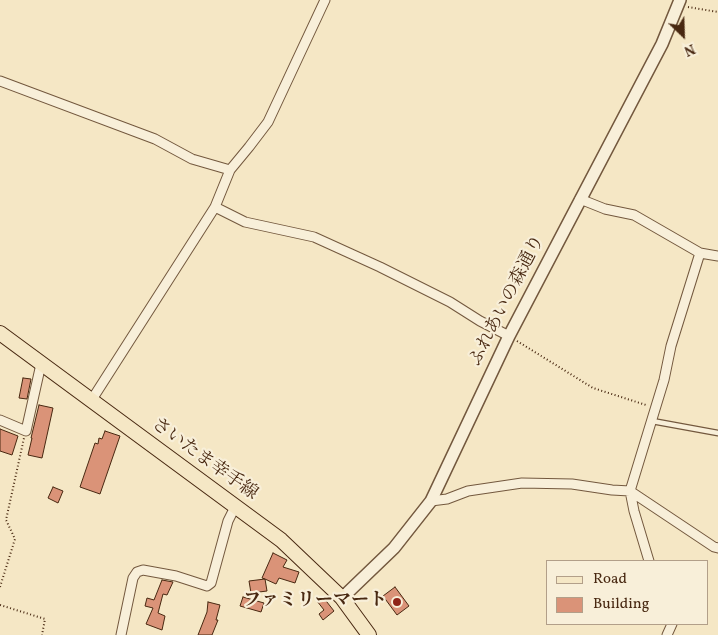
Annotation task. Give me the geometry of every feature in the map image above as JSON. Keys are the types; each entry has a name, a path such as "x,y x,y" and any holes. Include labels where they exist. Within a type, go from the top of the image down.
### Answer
{"main road":[{"name":"さいたま幸手線","path":"0,333 281,540 342,598 368,635"}],"street":[{"path":"91,401 214,208 230,170 268,122 325,0"},
{"name":"ふれあいの森通り","path":"342,598 394,548 432,501 508,336 662,44 679,2"},
{"path":"0,80 155,139 192,159 230,170"},
{"path":"580,199 605,209 634,215 700,254 718,256"},
{"path":"214,208 245,222 314,237 450,302 508,336"},
{"path":"649,560 630,491 664,380 671,346 700,254"},
{"path":"0,420 26,431 41,364"},
{"path":"432,501 447,499 468,491 522,483 572,484 630,491 718,548"},
{"path":"121,635 133,578 137,572 143,570 176,576 207,586 211,583 228,521 235,507"}],"lane":[{"path":"652,421 718,433"}],"path":[{"path":"679,2 718,12"},
{"path":"508,336 593,388 656,408"},
{"path":"0,587 15,539 6,520 26,431"},
{"path":"0,605 45,619 42,635"}],"building":[{"path":"23,378 31,379 27,399 19,398"},
{"path":"39,405 53,408 42,458 28,455"},
{"path":"0,429 18,436 12,455 0,451"},
{"path":"105,431 120,436 100,494 80,487 95,443 98,444 99,438 102,439"},
{"path":"53,487 63,491 58,503 48,498"},
{"path":"273,553 287,560 283,567 299,572 295,583 279,578 276,584 262,578"},
{"path":"265,579 267,591 251,593 249,581"},
{"path":"162,580 173,582 167,595 163,594 158,613 165,616 162,630 146,624 153,608 145,606 147,598 154,600"},
{"path":"395,587 409,606 397,615 383,596"},
{"path":"243,597 264,603 261,612 240,606"},
{"path":"323,597 334,611 323,620 319,614 324,610 317,601"},
{"path":"208,602 220,605 216,620 218,620 212,635 198,635 207,612"}],"place":[{"name":"ファミリーマート","path":"397,602"}]}
